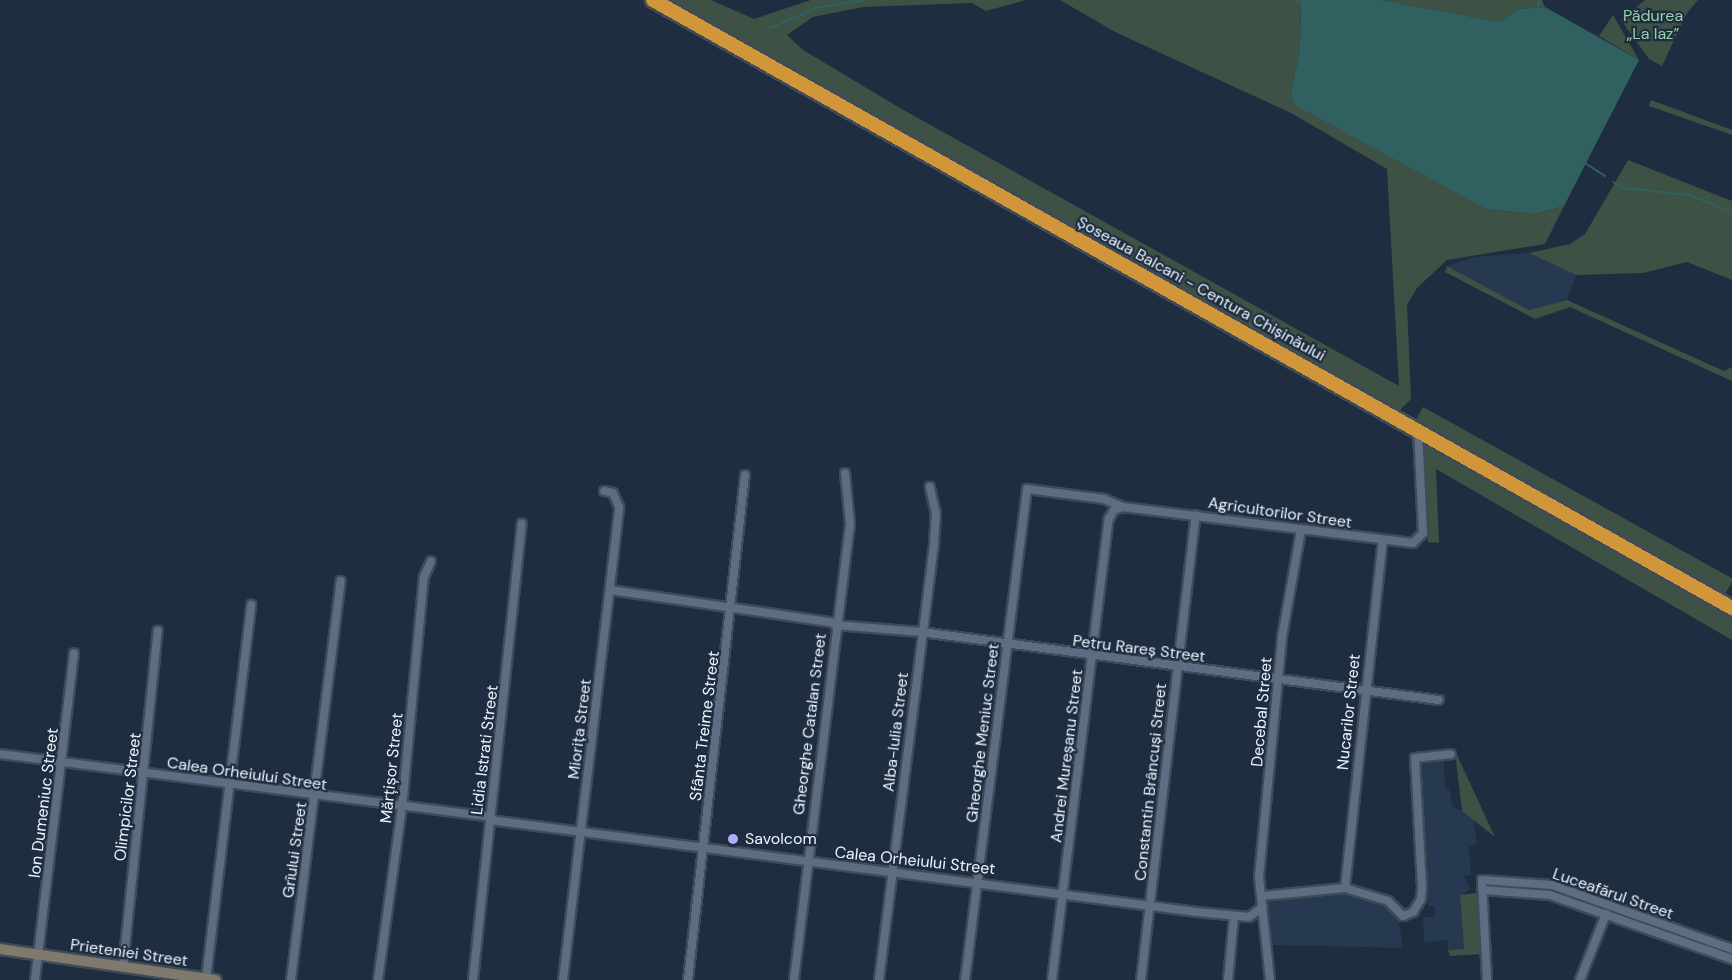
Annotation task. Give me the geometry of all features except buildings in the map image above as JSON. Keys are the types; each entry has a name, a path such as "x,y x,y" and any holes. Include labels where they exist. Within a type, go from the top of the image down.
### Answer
{"highway":[{"name":"Șoseaua Balcani - Centura Chișinăului","path":"654,0 1732,608"}],"street":[{"name":"Agricultorilor Street","path":"1027,489 1104,499 1123,507 1196,515 1301,531 1413,543 1423,533 1418,431"},
{"name":"Gheorghe Catalan Street","path":"794,980 835,624 849,523 845,473"},
{"name":"Sfânta Treime Street","path":"688,980 732,609 745,475"},
{"name":"Alba-Iulia Street","path":"879,980 936,514 930,487"},
{"name":"Gheorghe Meniuc Street","path":"965,980 1027,489"},
{"name":"Miorița Street","path":"563,980 619,507 613,493 604,491"},
{"name":"Andrei Mureșanu Street","path":"1052,980 1110,514 1123,507"},
{"name":"Constantin Brâncuși Street","path":"1141,980 1176,667 1196,515"},
{"name":"Lidia Istrati Street","path":"473,980 522,524"},
{"name":"Decebal Street","path":"1262,896 1262,839 1286,609 1301,531"},
{"name":"Nucarilor Street","path":"1345,888 1383,540"},
{"name":"Mărțișor Street","path":"378,980 402,808 424,577 431,561"},
{"name":"Grîului Street","path":"291,980 316,798 341,581"},
{"name":"Petru Rareș Street","path":"610,590 835,624 921,632 1093,657 1439,700"},
{"path":"211,979 229,785 251,605"},
{"name":"Olimpicilor Street","path":"123,967 146,772 158,631"},
{"name":"Ion Dumeniuc Street","path":"38,956 64,761 74,653"},
{"name":"Calea Orheiului Street","path":"0,754 703,849 977,881 1234,916 1257,914 1263,907"},
{"path":"1270,980 1262,896 1345,888 1388,901 1403,916 1413,912 1421,899 1414,758 1451,754"},
{"name":"Luceafărul Street","path":"1732,950 1551,885 1482,880 1483,890 1550,895 1732,959"},
{"path":"1483,890 1487,980"},
{"path":"1580,980 1606,914"},
{"path":"1228,980 1234,916"},
{"name":"Prieteniei Street","path":"0,949 211,979"},
{"path":"35,980 38,956"}],"shaded area":[{"path":"1301,0 1382,0 1500,22 1518,9 1545,7 1639,60 1564,206 1534,214 1486,209 1295,105 1291,95 1300,46"},
{"path":"1529,253 1576,275 1567,300 1529,310 1447,266 1474,257"},
{"path":"1444,758 1445,789 1449,789 1453,807 1473,815 1477,844 1469,846 1471,875 1463,876 1471,889 1460,896 1464,949 1448,950 1447,940 1424,942 1423,917 1434,917 1435,907 1428,906 1418,759"},
{"path":"1342,892 1385,902 1398,915 1403,948 1271,945 1268,901"}],"green space":[{"path":"661,0 711,0 754,19 811,0 1026,0 986,11 972,3 863,7 813,17 787,35 803,50 900,108 1399,386 1387,169 1291,113 1117,33 1060,0 1301,0 1300,46 1291,95 1486,209 1534,214 1564,206 1545,244 1447,260 1417,288 1407,305 1411,399 1396,414"},
{"path":"1382,0 1542,0 1545,7 1518,9 1500,22"},
{"name":"Pădurea „La Iaz”","path":"1645,0 1698,0 1687,13 1662,66 1649,59 1621,20"},
{"path":"1613,15 1639,60 1599,36"},
{"path":"1651,100 1732,130 1732,135 1649,106"},
{"path":"1628,160 1732,201 1732,280 1687,262 1643,273 1576,275 1529,253 1570,244 1585,234"},
{"path":"1447,266 1529,310 1567,300 1724,371 1732,367 1732,381 1570,307 1535,319 1445,272"},
{"path":"1423,407 1732,578 1725,595 1414,423"},
{"path":"1424,445 1732,618 1732,640 1436,469 1439,543 1428,542"},
{"path":"1455,751 1495,837 1462,811"},
{"path":"1505,883 1567,893 1732,956 1566,896 1505,887"},
{"path":"1477,893 1482,954 1450,956 1448,950 1464,949 1460,895"}],"waterway":[{"path":"770,28 817,8 862,0"},
{"path":"1294,0 1302,3"},
{"path":"1538,9 1539,0"},
{"path":"1585,163 1605,176"},
{"path":"1613,182 1623,188 1689,195 1732,212"}],"place":[{"name":"Savolcom","path":"733,839"}]}
